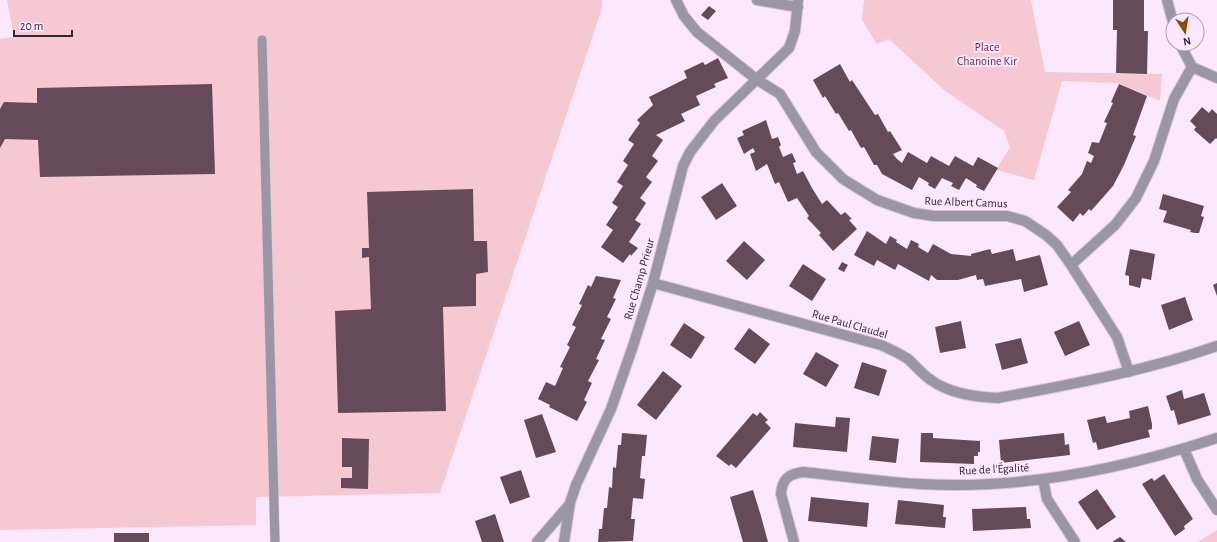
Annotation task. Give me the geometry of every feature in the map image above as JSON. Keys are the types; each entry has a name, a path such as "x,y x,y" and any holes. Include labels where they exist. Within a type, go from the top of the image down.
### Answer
{"street":[{"name":"Rue Albert Camus","path":"676,0 684,16 697,32 756,79 780,94 816,152 836,173 860,191 877,200 914,213 940,216 1008,216 1025,221 1046,235 1057,245 1071,265 1117,337 1129,372"},
{"path":"757,0 798,3"},
{"path":"1167,0 1170,12"},
{"name":"Rue Champ Prieur","path":"564,542 570,503 610,409 653,283 683,166 690,152 714,121 789,48 795,31 798,3"},
{"path":"1184,52 1192,67 1217,78"},
{"path":"1071,265 1115,225 1136,198 1154,161 1174,99 1192,67"},
{"name":"Rue Paul Claudel","path":"653,283 881,345 896,351 909,360 931,381 949,390 977,397 998,398 1129,372 1174,361 1217,346"},
{"name":"Rue de l'Égalité","path":"794,542 781,494 782,486 786,479 793,474 803,472 921,484 986,484 1074,475 1184,449 1217,438"},
{"path":"1184,449 1196,479 1217,510"},
{"path":"1044,479 1047,499 1075,542"},
{"name":"Rue Champ Prieur","path":"537,542 570,503"}],"lane":[{"path":"262,40 275,542"}],"green space":[{"path":"7,0 602,0 602,8 440,493 256,497 256,525 0,530 0,39 14,37"},
{"name":"Place Chanoine Kir","path":"864,0 1031,0 1045,72 1162,74 1160,101 1118,83 1062,81 1034,180 996,170 1010,147 1004,131 944,90 889,39 877,44 862,20"},
{"path":"1217,530 1217,542 1197,542"}],"building":[{"path":"1113,0 1144,0 1144,31 1148,31 1147,74 1116,73 1117,30 1113,30"},
{"path":"709,6 716,11 708,20 701,15"},
{"path":"718,58 728,78 714,84 716,87 696,96 700,105 681,114 685,121 656,135 663,140 652,156 658,161 646,177 652,182 640,198 646,203 635,220 641,224 629,242 638,248 631,256 630,254 623,263 601,247 613,230 606,225 618,207 612,203 623,186 617,182 628,165 623,161 634,144 628,140 640,123 637,120 653,105 649,97 687,78 684,71 703,62 705,65"},
{"path":"840,64 850,82 852,80 875,115 878,114 888,132 890,131 902,150 893,154 897,159 902,163 908,152 927,163 931,156 949,166 955,156 973,166 978,157 998,168 984,191 976,187 977,185 966,178 959,190 951,186 953,183 942,178 935,189 919,177 912,190 882,174 877,165 874,165 864,147 861,148 851,130 849,131 838,113 836,114 825,96 823,98 813,80"},
{"path":"212,84 215,174 40,177 38,140 5,139 0,148 0,109 4,102 37,103 37,88"},
{"path":"1119,84 1147,96 1133,135 1136,136 1124,165 1113,186 1091,211 1089,209 1083,216 1080,213 1073,222 1057,207 1071,192 1068,190 1082,174 1087,161 1091,163 1094,156 1088,153 1092,142 1099,143 1107,123 1104,122 1113,103 1111,102"},
{"path":"1202,107 1209,113 1212,109 1217,114 1217,139 1216,138 1210,144 1194,130 1196,127 1190,121"},
{"path":"766,120 772,139 778,137 781,145 779,147 783,157 792,153 796,162 793,163 797,174 803,171 822,204 827,200 841,215 845,212 852,219 849,220 857,229 833,251 819,235 821,233 807,218 809,216 797,198 788,202 779,182 775,184 767,164 756,171 750,154 755,152 753,148 744,154 737,138 744,135 742,131"},
{"path":"722,183 737,206 716,220 701,197"},
{"path":"473,189 474,241 487,241 488,272 476,274 476,306 443,307 446,411 338,413 335,311 371,309 369,257 362,258 362,248 369,248 367,192"},
{"path":"1163,194 1204,206 1201,216 1204,217 1199,233 1190,232 1191,230 1163,222 1167,211 1159,209"},
{"path":"867,231 886,244 890,236 907,249 911,240 919,244 918,247 928,253 933,244 951,254 971,256 971,254 990,249 992,254 1013,249 1016,261 1040,255 1048,285 1024,292 1021,279 985,286 983,279 977,280 976,275 958,280 937,280 931,275 929,281 898,264 895,270 877,260 874,266 854,255"},
{"path":"744,241 765,260 747,280 726,261"},
{"path":"1130,249 1155,254 1151,280 1142,278 1140,288 1129,285 1129,276 1125,275"},
{"path":"842,262 848,265 844,272 838,269"},
{"path":"803,264 826,279 812,301 789,286"},
{"path":"596,276 621,280 613,298 616,299 607,317 611,319 601,339 605,340 596,359 599,360 588,381 592,383 584,400 587,402 577,421 549,407 550,405 538,399 546,382 555,386 563,368 560,367 570,347 567,345 576,327 572,325 582,305 579,304 588,285 591,287"},
{"path":"1217,283 1217,296 1213,285"},
{"path":"1185,297 1193,320 1169,330 1161,305"},
{"path":"961,321 966,348 940,353 935,327"},
{"path":"1079,321 1090,345 1065,356 1054,332"},
{"path":"684,323 705,337 691,359 670,345"},
{"path":"749,328 770,344 755,364 734,349"},
{"path":"1021,338 1028,363 1002,370 995,344"},
{"path":"816,352 839,365 826,387 803,374"},
{"path":"862,362 887,370 879,396 854,388"},
{"path":"663,371 682,386 656,420 637,405"},
{"path":"1182,390 1184,399 1204,393 1211,415 1178,425 1174,410 1171,411 1166,396"},
{"path":"1148,406 1152,424 1152,429 1148,430 1150,437 1098,450 1096,442 1093,443 1087,420 1105,416 1107,423 1130,418 1129,411"},
{"path":"760,412 768,420 765,422 771,428 736,468 731,464 729,466 716,456 753,413 757,416"},
{"path":"542,414 556,452 536,458 524,420"},
{"path":"836,417 850,418 847,452 793,447 795,423 835,427"},
{"path":"622,433 647,435 645,456 642,456 640,478 645,479 643,499 633,498 631,519 635,519 633,541 598,542 599,529 602,529 604,508 607,508 609,487 612,488 613,467 616,468 618,445 621,445"},
{"path":"921,433 933,433 933,438 980,441 980,452 978,452 978,456 974,456 974,464 920,462"},
{"path":"1064,433 1065,445 1069,444 1070,455 1001,463 999,440"},
{"path":"872,436 899,439 896,463 869,460"},
{"path":"342,438 369,439 368,489 341,488 341,478 352,478 352,467 342,467"},
{"path":"521,470 530,497 510,504 500,477"},
{"path":"1164,474 1193,519 1184,526 1185,529 1175,536 1142,484 1152,478 1154,481"},
{"path":"1097,489 1116,517 1097,530 1078,502"},
{"path":"753,490 768,542 743,542 730,497"},
{"path":"811,497 869,503 867,527 808,521"},
{"path":"898,500 944,505 943,517 946,517 945,528 895,524"},
{"path":"1026,507 1027,519 1030,519 1031,528 973,531 972,509"},
{"path":"495,514 504,542 482,542 475,521"},
{"path":"114,533 149,533 149,542 114,542"},
{"path":"1120,537 1126,542 1112,542"}]}
